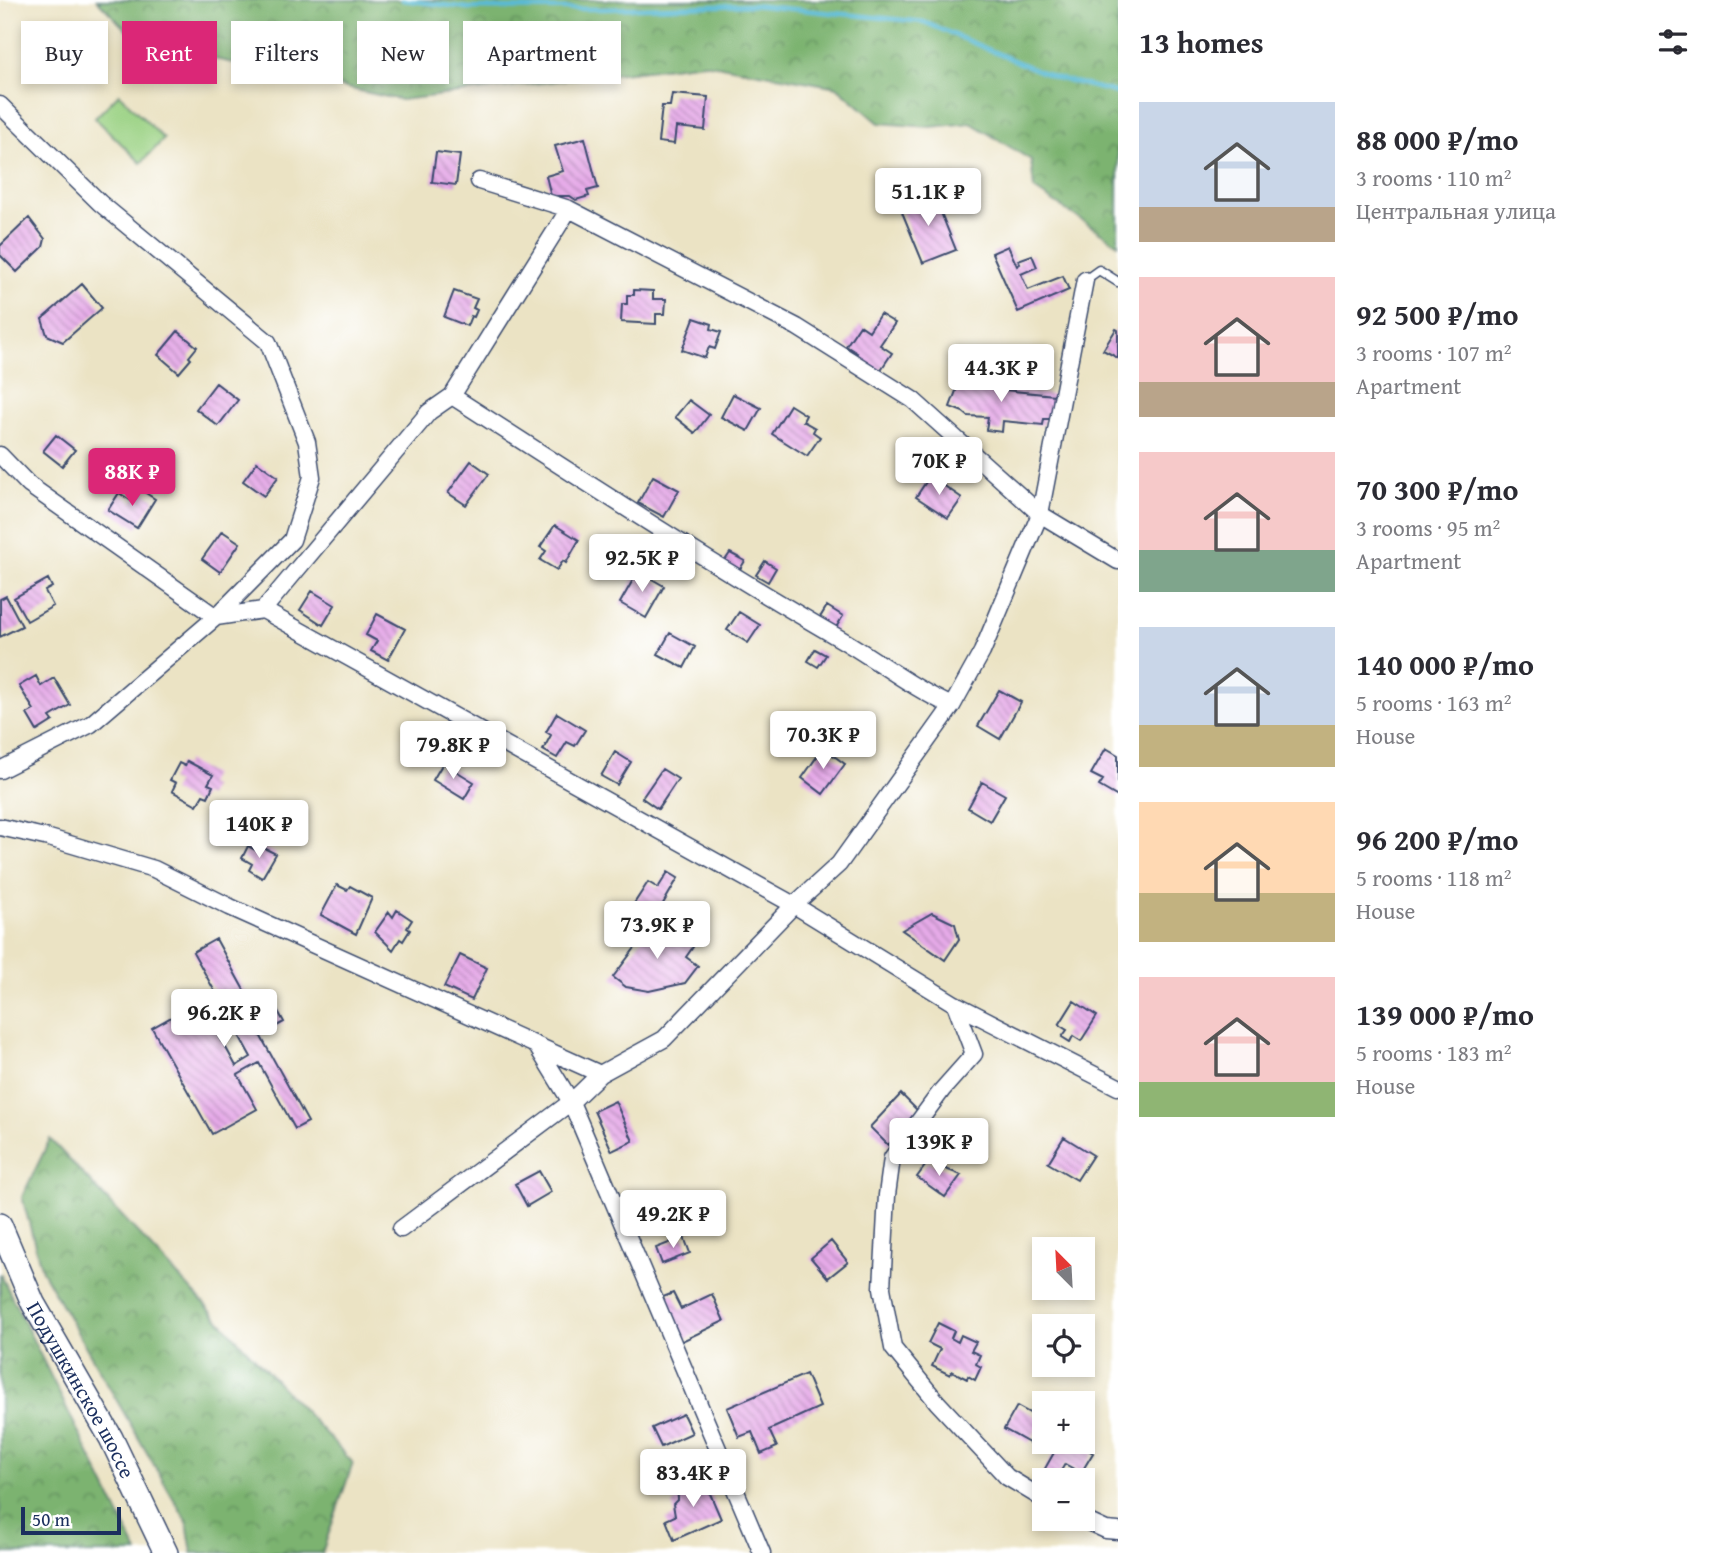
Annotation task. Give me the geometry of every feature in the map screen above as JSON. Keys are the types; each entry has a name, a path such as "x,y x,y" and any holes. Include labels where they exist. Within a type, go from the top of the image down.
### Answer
{"main road":[{"name":"Подушкинское шоссе","path":"0,1225 33,1303 111,1438 166,1553"}],"street":[{"path":"0,105 100,203 268,342 307,442 312,477 292,540 216,617 91,724 0,770"},
{"path":"479,181 569,209 797,327 912,400 1040,514 1118,561"},
{"path":"263,610 429,412 452,396 569,209"},
{"path":"401,1229 571,1101 600,1074 664,1039 793,905 839,864 952,706 982,652 1040,514 1085,280"},
{"path":"452,396 754,589 868,655 931,697 952,706"},
{"path":"0,455 29,485 216,617 263,610 793,905 955,1004 1118,1087"},
{"path":"0,827 49,838 154,869 230,907 600,1074"},
{"path":"955,1004 974,1054 942,1090 892,1158 887,1195 882,1288 893,1348 901,1359 1007,1478 1032,1492"},
{"path":"538,1048 571,1101 762,1553"},
{"path":"1095,1525 1118,1531"}],"lane":[{"path":"1085,280 1099,270 1118,282"}],"green space":[{"path":"97,0 1118,0 1118,244 1034,189 1031,160 971,123 930,127 879,123 837,87 704,63 621,73 621,21 463,21 463,84 532,84 401,100 328,84 343,84 343,21 231,21 231,63 217,59 217,21 122,21 122,26"},
{"path":"119,94 164,139 141,163 95,118"},
{"path":"50,1139 353,1463 322,1553 192,1553 187,1522 42,1271 22,1197"},
{"path":"0,1273 138,1553 0,1553"}],"building":[{"path":"672,94 708,97 705,130 676,127 674,144 658,142 662,106 670,106"},
{"path":"585,138 598,188 587,191 589,196 576,200 570,196 551,196 546,176 563,171 555,146"},
{"path":"436,152 460,155 456,185 432,182"},
{"path":"931,188 956,250 923,263 902,212"},
{"path":"29,218 45,239 43,247 17,272 0,255 0,246"},
{"path":"1008,246 1017,266 1020,264 1018,260 1032,255 1037,267 1021,274 1028,290 1063,276 1069,290 1018,312 992,253"},
{"path":"82,284 102,308 63,342 47,335 42,319"},
{"path":"634,290 653,291 653,299 666,299 665,314 656,314 656,324 621,322 622,304 627,304 627,295 634,295"},
{"path":"454,291 477,299 473,308 477,310 467,326 444,317"},
{"path":"880,314 895,323 880,345 892,353 878,374 853,358 857,353 846,346 860,325 869,331"},
{"path":"694,318 712,324 711,329 721,332 715,349 709,347 705,358 682,350"},
{"path":"1116,329 1118,330 1118,358 1103,350"},
{"path":"178,331 197,347 179,373 158,355"},
{"path":"962,375 988,384 997,378 1008,384 1004,390 1054,395 1052,419 1044,419 1043,425 1003,421 1002,432 986,430 988,417 968,416 950,407"},
{"path":"216,383 238,400 218,426 196,409"},
{"path":"733,394 761,408 748,431 721,417"},
{"path":"689,400 709,415 695,433 675,417"},
{"path":"790,405 806,415 803,421 815,428 813,432 820,437 807,456 772,434"},
{"path":"56,435 75,450 62,466 43,451"},
{"path":"471,461 489,474 466,505 448,493"},
{"path":"257,462 278,477 264,496 243,481"},
{"path":"653,476 679,490 664,517 638,503"},
{"path":"930,476 962,498 948,518 916,497"},
{"path":"141,490 155,499 137,528 108,510 119,493 133,502"},
{"path":"555,525 579,540 566,563 563,561 557,570 540,560 546,551 540,547"},
{"path":"222,531 240,543 220,572 202,559"},
{"path":"730,553 745,561 737,574 722,565"},
{"path":"765,561 776,568 768,582 756,575"},
{"path":"638,571 664,586 646,618 620,603"},
{"path":"48,579 52,587 45,591 53,606 27,621 14,598"},
{"path":"312,591 335,605 323,625 300,610"},
{"path":"6,596 22,626 0,637 0,599"},
{"path":"827,606 843,616 832,634 816,624"},
{"path":"739,612 760,625 748,643 727,630"},
{"path":"377,614 405,629 388,660 371,651 377,641 366,635"},
{"path":"670,633 695,647 684,668 658,654"},
{"path":"815,649 826,655 818,667 808,661"},
{"path":"36,676 41,686 54,678 70,705 50,717 53,721 37,731 27,714 34,710 19,686"},
{"path":"999,690 1021,702 1000,739 978,726"},
{"path":"557,713 585,730 575,746 567,742 557,758 543,750 551,735 546,732"},
{"path":"823,748 845,764 823,794 802,778"},
{"path":"1106,748 1118,755 1118,797 1099,786 1103,780 1091,774"},
{"path":"615,752 631,762 617,785 601,776"},
{"path":"187,761 213,775 208,784 213,786 208,797 203,795 197,805 172,791 176,783 170,780 179,763 185,766"},
{"path":"443,763 474,782 464,799 433,780"},
{"path":"662,769 678,779 658,809 642,798"},
{"path":"982,782 1005,795 990,821 968,808"},
{"path":"248,846 259,852 262,847 276,854 262,878 249,870 252,864 242,858"},
{"path":"668,872 678,878 650,926 628,913 648,882 658,888"},
{"path":"337,885 347,890 350,886 372,898 356,934 321,915"},
{"path":"397,910 412,920 407,928 410,930 393,950 375,932 389,912 393,917"},
{"path":"932,913 955,924 959,939 945,960 902,930"},
{"path":"657,919 693,947 686,957 698,966 685,983 649,991 626,987 613,977"},
{"path":"216,939 256,1012 273,1002 284,1022 260,1035 308,1122 295,1129 259,1063 238,1075 257,1109 212,1134 152,1028 200,1001 236,1066 251,1057 193,952"},
{"path":"460,955 487,968 472,1000 444,987"},
{"path":"1074,1001 1097,1016 1081,1041 1073,1036 1070,1042 1062,1037 1067,1030 1059,1025"},
{"path":"901,1094 920,1113 888,1145 870,1127"},
{"path":"615,1101 633,1141 612,1151 594,1111"},
{"path":"1064,1137 1093,1155 1077,1180 1048,1163"},
{"path":"928,1162 961,1175 945,1197 917,1177"},
{"path":"539,1171 551,1192 527,1206 515,1184"},
{"path":"684,1237 690,1253 662,1264 656,1248"},
{"path":"831,1241 848,1262 828,1278 811,1258"},
{"path":"673,1293 681,1309 712,1294 724,1321 678,1343 658,1299"},
{"path":"938,1323 954,1331 951,1338 958,1342 961,1335 976,1342 971,1351 980,1355 976,1364 981,1367 975,1380 952,1371 950,1375 932,1366 940,1349 928,1343"},
{"path":"806,1374 820,1407 769,1430 777,1447 761,1454 752,1432 739,1437 727,1408"},
{"path":"1017,1406 1032,1414 1032,1438 1029,1443 1004,1429"},
{"path":"683,1414 692,1433 661,1447 652,1428"},
{"path":"1053,1454 1092,1454 1084,1468 1072,1468 1065,1464 1063,1468 1045,1468"},
{"path":"702,1475 721,1519 674,1540 666,1520 675,1516 673,1504 678,1499 677,1486"}],"waterway":[{"path":"403,0 468,8 600,9 752,5 924,22 1053,77 1118,93"}]}
